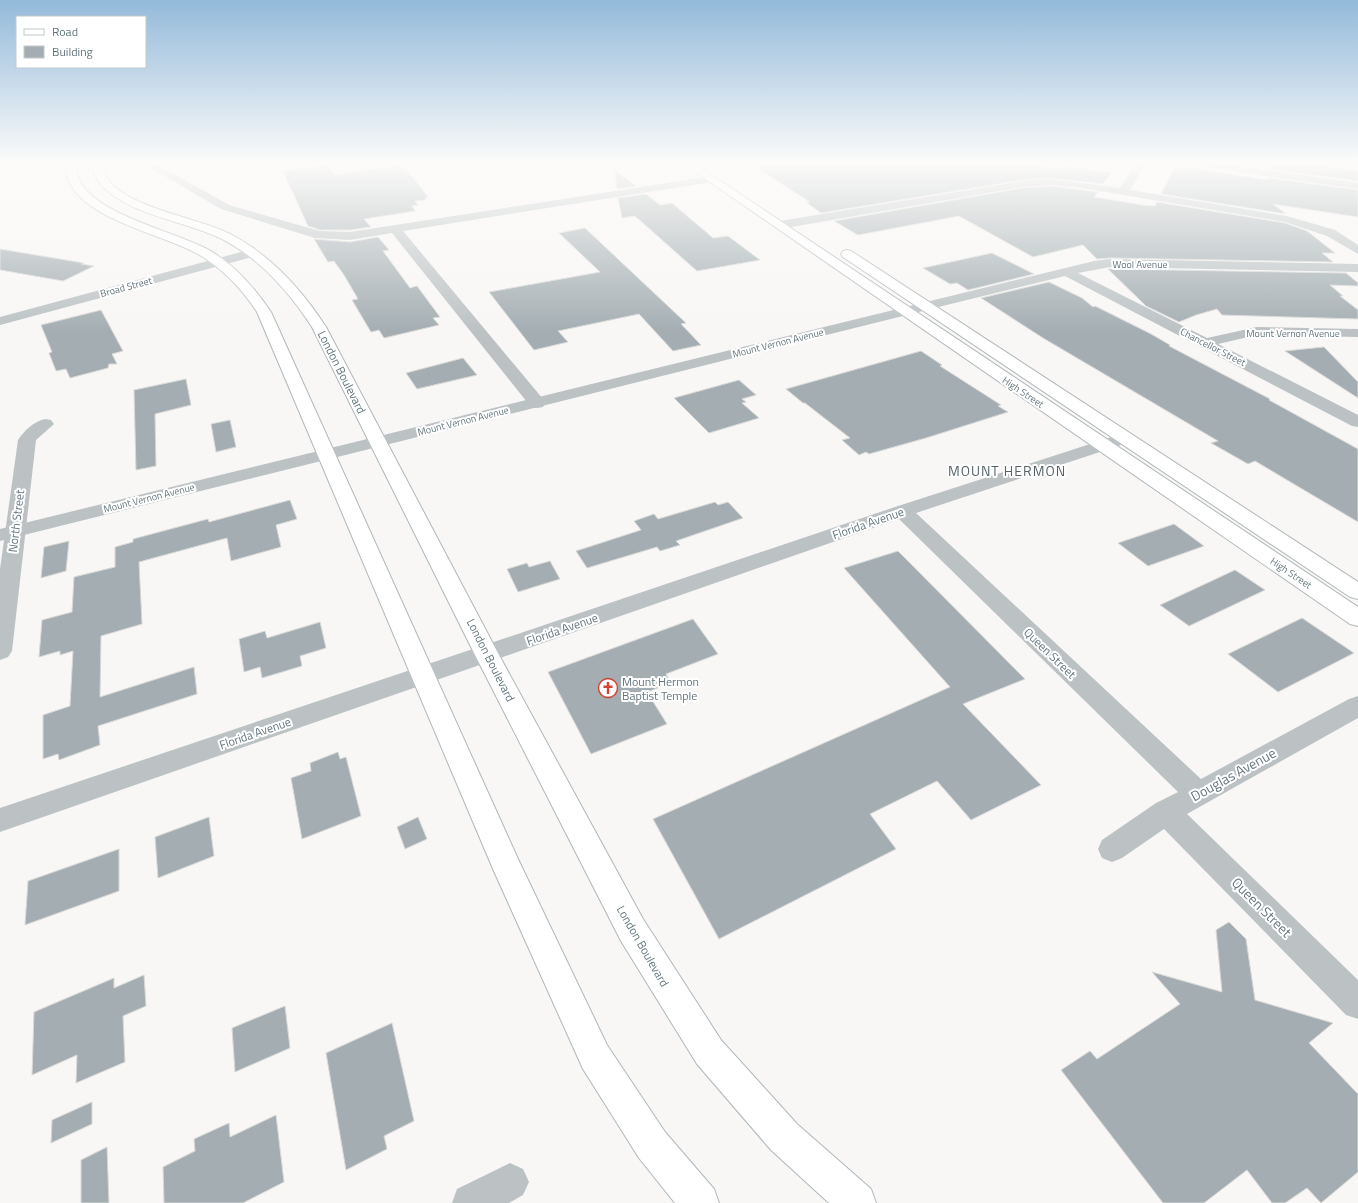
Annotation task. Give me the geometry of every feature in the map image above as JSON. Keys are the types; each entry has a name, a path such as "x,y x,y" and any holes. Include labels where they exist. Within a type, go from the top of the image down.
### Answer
{"main road":[{"path":"129,220 147,229 185,243 218,262 244,284 264,312 555,974 595,1057 652,1145 700,1203"},
{"name":"London Boulevard","path":"180,220 227,237 252,253 288,284 305,304 319,327 487,654 632,930 709,1052 784,1137 857,1203"},
{"name":"High Street","path":"785,220 905,311 1358,618"},
{"name":"High Street","path":"789,220 799,222 812,230"},
{"name":"High Street","path":"838,248 1358,592"}],"street":[{"path":"269,220 319,235 345,236 449,220"},
{"path":"799,222 810,220"},
{"path":"1291,220 1331,233 1343,239 1358,250"},
{"path":"395,229 537,403"},
{"name":"Broad Street","path":"0,321 252,253"},
{"name":"Wool Avenue","path":"926,306 1094,265 1124,263 1358,268"},
{"name":"Chancellor Street","path":"1067,272 1358,422"},
{"name":"Mount Vernon Avenue","path":"7,533 926,306"},
{"name":"Mount Vernon Avenue","path":"1206,343 1258,331 1358,333"},
{"name":"North Street","path":"0,651 7,533 27,440 33,432 45,424"},
{"name":"Florida Avenue","path":"0,820 902,512 1124,438"},
{"name":"Queen Street","path":"902,512 1198,794"},
{"name":"Douglas Avenue","path":"1112,849 1166,812 1358,706"},
{"name":"Queen Street","path":"1166,812 1358,1003"},
{"path":"471,1203 510,1182"}],"building":[{"path":"305,220 365,220 371,227 350,230 320,230 308,226"},
{"path":"640,220 692,220 713,238 728,236 760,260 697,271"},
{"path":"839,220 937,220 858,235 834,221"},
{"path":"966,220 1268,220 1285,223 1307,231 1335,253 1322,253 1333,262 1097,259 1083,245 1033,257"},
{"path":"585,228 686,323 681,324 701,345 673,351 639,314 558,331 568,342 534,350 489,292 600,272 559,233"},
{"path":"378,237 389,250 383,251 410,288 417,286 440,317 433,318 439,325 384,338 379,330 371,332 352,300 358,299 344,275 334,261 328,262 314,239 350,242"},
{"path":"0,249 94,266 63,281 0,270"},
{"path":"992,253 1034,274 968,290 957,283 950,284 923,268"},
{"path":"1108,269 1346,273 1358,283 1358,286 1330,285 1343,296 1340,296 1358,310 1358,319 1222,315 1217,309 1179,322 1146,306"},
{"path":"1049,282 1082,298 1093,307 1095,306 1151,334 1170,345 1169,346 1270,399 1269,400 1358,449 1358,522 1255,461 1248,464 1211,443 1218,441 1043,338 981,298"},
{"path":"101,310 123,351 112,354 117,364 109,364 108,368 70,378 66,369 56,371 49,353 52,352 41,325"},
{"path":"1324,347 1358,382 1358,398 1285,351"},
{"path":"921,351 942,365 940,366 1001,405 998,406 1008,412 926,438 869,454 866,452 859,455 842,440 850,438 786,389"},
{"path":"463,358 477,375 417,389 406,373"},
{"path":"186,379 191,405 155,414 156,466 136,470 134,390"},
{"path":"739,380 756,395 742,399 746,402 742,403 759,418 709,433 674,398"},
{"path":"230,420 236,447 216,452 211,424"},
{"path":"290,500 297,519 276,525 281,547 231,561 227,538 139,562 142,624 101,636 100,697 194,667 197,694 98,726 100,745 59,760 58,754 43,759 43,715 70,706 73,651 60,655 60,651 39,657 42,620 72,612 74,577 115,567 115,547 133,542 133,539 208,519 209,522"},
{"path":"715,502 718,505 728,502 743,518 676,541 680,545 660,551 657,547 587,568 576,551 641,530 634,521 654,514 658,519"},
{"path":"1174,524 1204,546 1148,566 1118,543"},
{"path":"69,541 66,571 41,578 44,547"},
{"path":"898,551 1025,679 963,704 1041,785 971,820 937,781 870,814 896,849 719,939 653,819 950,687 844,568"},
{"path":"550,561 560,579 518,592 507,569 527,563 529,567"},
{"path":"1235,570 1265,590 1189,626 1160,605"},
{"path":"1302,618 1354,653 1278,692 1228,654"},
{"name":"Mount Hermon Baptist Temple","path":"693,619 718,654 666,674 671,683 647,692 667,724 591,754 548,672"},
{"path":"320,622 326,648 300,656 302,666 262,678 260,667 244,672 239,639 265,631 267,638"},
{"path":"338,752 340,759 346,757 361,816 302,839 291,778 311,771 310,763"},
{"path":"209,817 214,856 158,878 155,837"},
{"path":"418,817 427,839 405,849 397,827"},
{"path":"119,849 119,891 25,925 28,881"},
{"path":"1229,922 1246,939 1255,1000 1333,1023 1309,1043 1358,1094 1358,1172 1321,1203 1307,1188 1285,1203 1272,1203 1247,1170 1204,1203 1163,1203 1061,1070 1090,1051 1097,1059 1180,1004 1152,972 1222,992 1216,930"},
{"path":"144,975 146,1006 123,1016 125,1062 76,1083 77,1055 32,1075 34,1012 114,978 114,988"},
{"path":"285,1006 290,1048 235,1072 232,1028"},
{"path":"392,1023 414,1121 384,1136 387,1149 346,1170 326,1053"},
{"path":"92,1102 92,1124 51,1143 52,1120"},
{"path":"276,1115 284,1182 243,1203 164,1203 163,1167 195,1151 194,1139 229,1123 230,1137"},
{"path":"107,1147 109,1203 81,1203 81,1160"}],"place":[{"name":"Mount Hermon Baptist Temple","path":"608,688"}],"district":[{"name":"MOUNT HERMON","path":"1007,470"}]}
